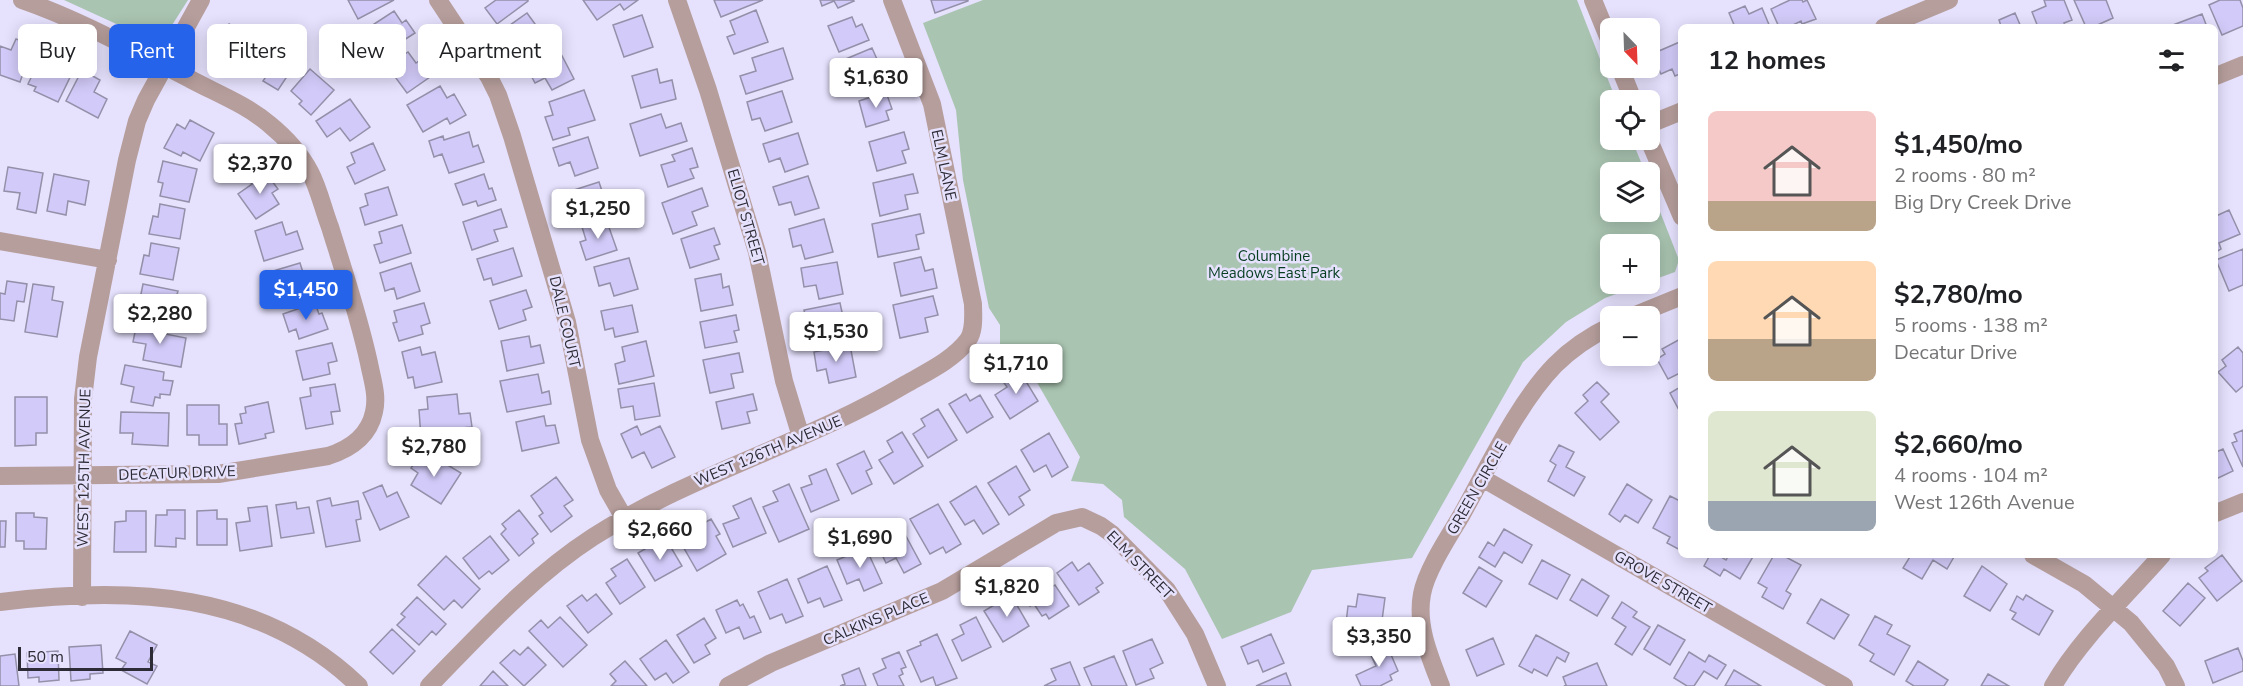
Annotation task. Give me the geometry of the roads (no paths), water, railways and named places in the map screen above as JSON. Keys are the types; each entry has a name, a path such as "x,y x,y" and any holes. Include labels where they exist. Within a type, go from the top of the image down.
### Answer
{"street":[{"path":"22,0 48,9 109,39"},
{"name":"WEST 125TH AVENUE","path":"188,24 201,0"},
{"name":"DALE COURT","path":"438,0 489,77 498,95 553,270 567,322 591,440 608,490 624,519"},
{"name":"ELIOT STREET","path":"677,0 708,90 757,252 784,381 801,437"},
{"name":"ELM LANE","path":"892,0 926,88 936,123 973,304 971,334"},
{"path":"1593,0 1600,18"},
{"path":"1891,24 1949,0"},
{"path":"2218,75 2243,65"},
{"name":"WEST 125TH AVENUE","path":"82,597 83,399 88,357 127,160 137,121 158,78"},
{"name":"DECATUR DRIVE","path":"0,476 218,474 343,452 365,433 372,419 376,396 365,345 337,249 309,171 298,153 268,122 188,78"},
{"path":"1660,120 1678,113"},
{"path":"1653,150 1678,208"},
{"path":"0,241 108,260"},
{"path":"1658,306 1678,298"},
{"name":"GREEN CIRCLE","path":"1442,686 1430,657 1421,624 1422,592 1445,543 1482,478 1544,378 1576,346 1600,332"},
{"name":"WEST 126TH AVENUE","path":"429,686 500,613 564,558 624,519 701,479 870,406 935,367 962,347 971,334"},
{"name":"GROVE STREET","path":"1482,478 1844,686"},
{"path":"2218,512 2243,502"},
{"name":"CALKINS PLACE","path":"728,686 771,663 942,591 1056,523 1087,510"},
{"name":"ELM STREET","path":"1087,510 1167,590 1195,634 1217,686"},
{"path":"2039,558 2084,584 2131,623 2154,649 2176,686"},
{"path":"2053,686 2061,672 2159,558"},
{"path":"0,602 82,597 169,598 202,603 256,619 298,640 359,686"}],"park label":[{"name":"Columbine Meadows East Park","path":"1274,264"}]}
